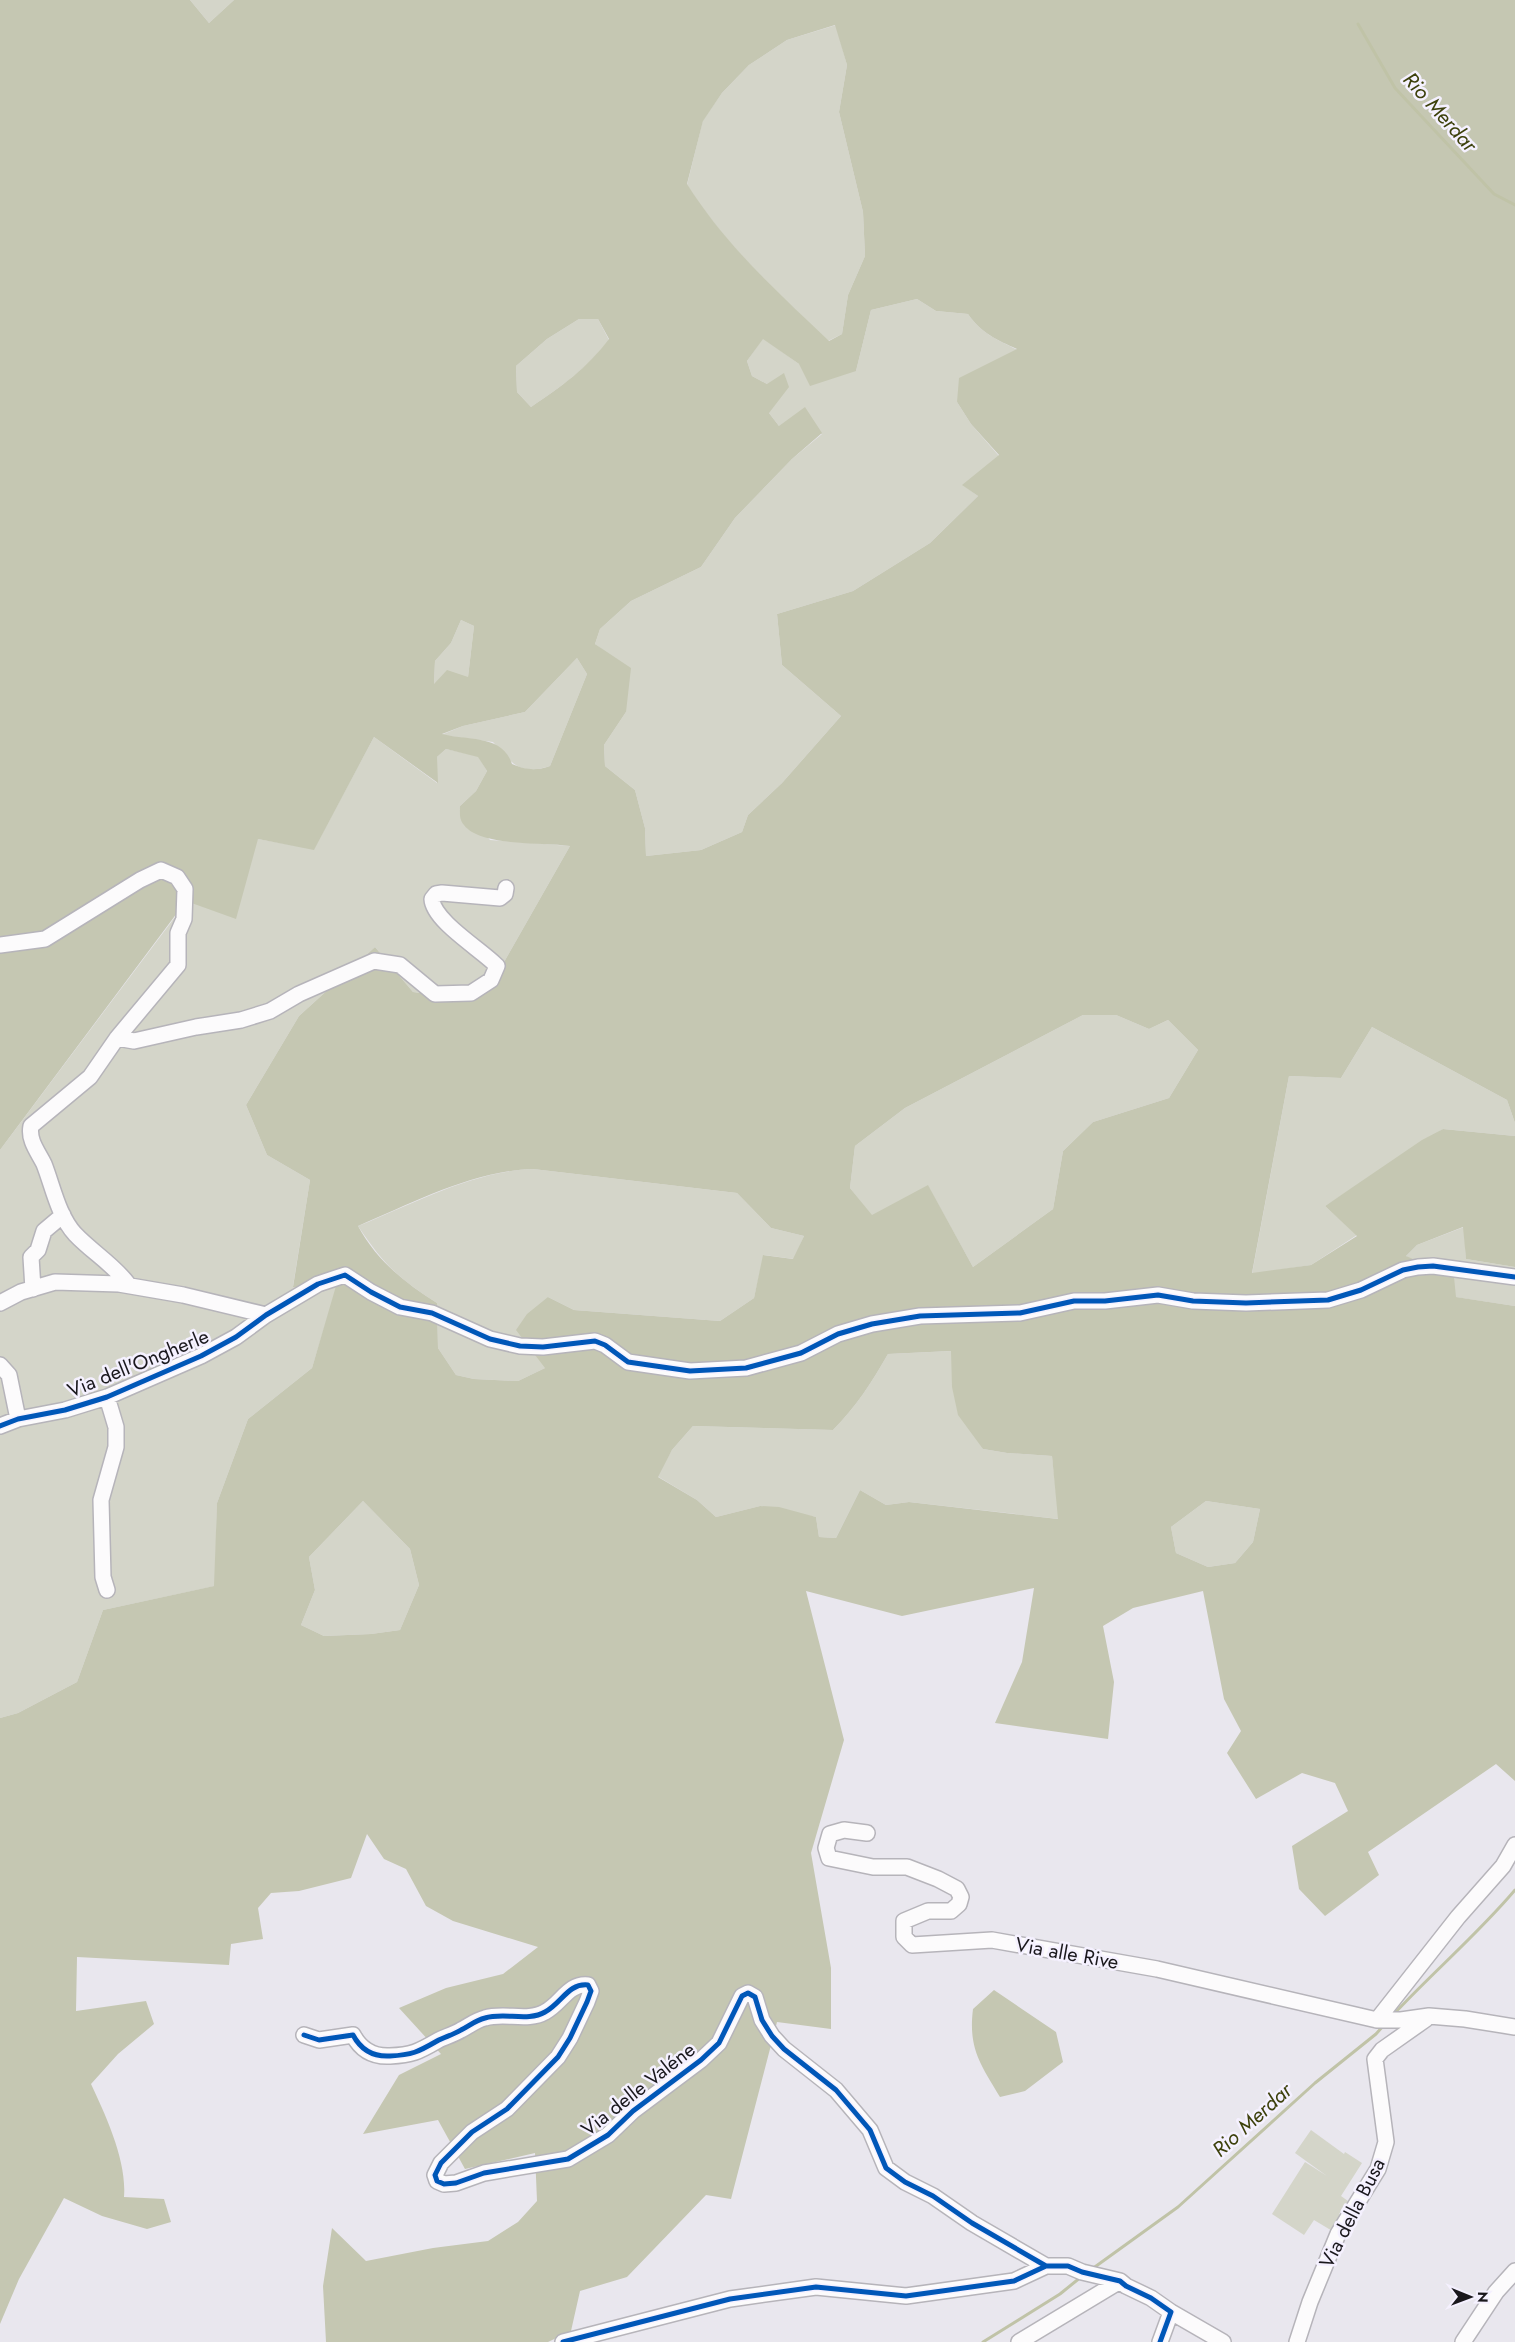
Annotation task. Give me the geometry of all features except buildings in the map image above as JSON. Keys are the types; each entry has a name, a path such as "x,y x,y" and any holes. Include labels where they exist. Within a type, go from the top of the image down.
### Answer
{"street":[{"path":"0,945 45,939 140,880 161,870 178,877 185,889 184,919 178,933 178,965 117,1038 90,1077 31,1126 29,1135 44,1165 63,1215 74,1232 122,1275 128,1284"},
{"path":"117,1038 134,1041 196,1027 241,1020 270,1011 299,994 374,961 400,965 435,994 471,993 491,980 497,966 454,929 433,905 432,899 436,894 442,892 500,898 506,894 506,888"},
{"path":"33,1289 31,1257 38,1250 44,1231 63,1215"},
{"name":"Via dell'Ongherle","path":"0,1426 18,1419 65,1410 107,1397 201,1356 236,1338 272,1312 318,1284 345,1275 371,1292 400,1307 432,1313 490,1339 520,1346 543,1347 596,1341 605,1345 628,1362 690,1371 746,1368 801,1353 838,1334 920,1316 1020,1313 1074,1301 1105,1301 1158,1296 1173,1300 1211,1302 1328,1300 1361,1290 1403,1270 1432,1266 1515,1277"},
{"path":"0,1303 55,1282 128,1284 272,1312"},
{"path":"0,1365 9,1376 18,1419"},
{"path":"107,1397 116,1428 116,1447 101,1500 103,1577 108,1590"},
{"name":"Via alle Rive","path":"867,1833 844,1830 830,1834 826,1848 829,1858 873,1867 907,1867 938,1879 957,1889 961,1897 959,1904 951,1911 928,1911 904,1921 904,1937 912,1945 992,1940 1157,1969 1386,2020 1429,2016 1465,2019 1515,2027"},
{"path":"1386,2020 1458,1917 1504,1866 1515,1845"},
{"name":"Via delle Valéne","path":"304,2035 320,2040 353,2035 359,2046 370,2054 380,2057 410,2055 422,2051 437,2041 486,2017 544,2014 557,2004 570,1989 580,1984 588,1984 591,1991 587,2002 570,2038 558,2057 507,2109 472,2132 440,2163 435,2175 437,2181 444,2184 484,2173 568,2158 608,2135 633,2111 701,2060 719,2043 742,1996 748,1993 755,1997 762,2020 772,2036 784,2049 836,2090 870,2130 886,2168 905,2182 933,2196 972,2223 1046,2266"},
{"name":"Via della Busa","path":"1297,2342 1310,2302 1338,2234 1378,2169 1386,2142 1375,2059 1382,2050 1429,2016"},
{"name":"Via delle Valéne","path":"563,2342 730,2299 816,2287 906,2296 1014,2281 1046,2266 1068,2266 1082,2272 1120,2282 1151,2298 1171,2312"},
{"path":"1463,2342 1496,2292 1515,2271"},
{"path":"1019,2342 1120,2282"},
{"path":"1160,2342 1171,2312 1223,2342"}],"shaded area":[{"path":"190,0 234,0 209,23"},
{"path":"836,25 847,65 839,112 863,212 865,256 848,295 842,334 828,341 753,268 702,207 687,185 703,120 722,93 749,65 787,40"},
{"path":"917,299 936,311 968,314 984,331 1018,350 957,402 971,424 999,456 963,485 978,496 930,543 853,591 777,614 782,665 841,716 782,783 748,815 742,832 701,850 646,856 645,828 635,790 605,766 604,745 626,712 611,656 595,644 600,629 631,601 701,567 735,518 792,459 822,434 779,426 769,413 767,384 752,376 747,361 763,338 799,364 856,371 871,310"},
{"path":"579,319 598,319 609,340 573,376 531,407 517,392 516,366 547,339"},
{"path":"461,620 474,626 468,677 434,684 435,661 451,643"},
{"path":"577,658 587,674 550,766 540,769 524,768 517,766 505,756 493,742 441,735 463,726 525,712"},
{"path":"374,737 437,783 437,757 446,749 478,756 487,771 476,791 460,806 490,840 570,846 495,978 473,1000 413,992 375,947 299,1016 246,1105 267,1155 310,1180 293,1286 337,1286 312,1368 248,1419 217,1503 215,1586 103,1610 77,1682 18,1713 0,1718 0,1150 187,901 258,839 314,849"},
{"path":"1083,1015 1116,1015 1149,1029 1168,1020 1198,1050 1169,1098 1093,1122 1063,1151 1053,1209 973,1267 928,1186 872,1216 850,1188 855,1146 905,1108"},
{"path":"1372,1027 1507,1100 1515,1123 1515,1136 1443,1129 1325,1206 1357,1235 1311,1265 1252,1274 1289,1076 1341,1078"},
{"path":"533,1169 737,1193 771,1228 804,1236 794,1259 764,1255 754,1298 720,1321 574,1310 548,1297 545,1368 518,1381 474,1379 456,1375 438,1348 437,1303 393,1270 358,1226 465,1182 510,1171"},
{"path":"1464,1227 1466,1259 1515,1267 1515,1306 1455,1297 1406,1256 1417,1245"},
{"path":"952,1351 983,1449 1007,1453 1052,1456 1059,1519 909,1502 886,1505 860,1490 836,1538 819,1537 816,1517 760,1506 716,1517 697,1500 657,1476 672,1450 693,1426 833,1430 863,1394 888,1354"},
{"path":"363,1501 410,1549 419,1585 400,1630 371,1634 324,1636 301,1625 315,1590 309,1557"},
{"path":"1206,1501 1260,1509 1253,1542 1235,1563 1208,1567 1176,1553 1171,1527"},
{"path":"1311,2130 1344,2154 1345,2152 1362,2163 1341,2196 1348,2201 1339,2214 1343,2217 1334,2232 1314,2220 1304,2235 1272,2214 1305,2162 1327,2176 1295,2153"}],"green space":[{"path":"0,0 190,0 209,23 234,0 1515,0 1515,1123 1507,1100 1372,1027 1341,1078 1289,1076 1252,1273 1311,1265 1357,1236 1325,1206 1422,1140 1443,1129 1515,1136 1515,1267 1466,1259 1463,1227 1417,1245 1406,1256 1454,1277 1456,1297 1515,1306 1515,1781 1496,1764 1368,1852 1379,1875 1325,1916 1299,1889 1292,1846 1348,1811 1335,1783 1302,1773 1256,1799 1227,1753 1241,1731 1224,1699 1203,1591 1133,1608 1103,1626 1114,1682 1108,1739 995,1723 1022,1662 1034,1588 902,1616 806,1591 844,1740 811,1853 831,1968 831,2029 777,2022 731,2199 706,2195 627,2277 580,2291 571,2331 548,2342 326,2342 323,2286 332,2228 366,2261 433,2248 488,2241 518,2222 537,2201 535,2153 465,2169 438,2120 363,2134 399,2075 441,2054 399,2008 446,1988 503,1974 538,1947 453,1921 426,1906 406,1869 384,1859 367,1834 351,1878 299,1891 271,1893 258,1908 263,1939 231,1944 229,1965 77,1957 76,2011 146,2001 154,2024 118,2054 91,2084 109,2124 119,2154 124,2183 124,2197 164,2199 171,2222 147,2229 102,2216 64,2198 19,2279 0,2324 0,1718 18,1713 77,1682 103,1610 214,1586 217,1503 248,1419 312,1368 336,1286 293,1287 310,1180 267,1155 246,1105 299,1016 375,947 413,992 473,1000 495,978 570,846 498,840 472,832 461,821 460,806 476,791 487,771 478,757 446,749 437,757 438,783 374,737 314,850 258,839 236,919 186,901 0,1150","holes":["835,25 847,65 839,112 863,212 865,256 848,295 842,334 829,341 753,267 702,207 687,184 703,121 722,93 749,65 787,40","917,299 936,311 968,314 984,331 1017,349 959,378 957,402 971,424 999,455 962,485 978,496 930,543 853,591 777,614 782,665 841,716 782,783 748,815 742,832 701,850 646,856 645,828 635,790 605,766 604,745 626,712 631,668 595,644 600,629 631,601 701,567 735,518 792,459 822,433 805,407 779,426 769,413 789,387 784,373 767,384 752,376 747,361 763,339 799,364 810,386 856,371 871,310","579,319 598,319 609,339 573,376 531,407 517,392 516,366 547,339","461,620 474,626 468,677 447,670 434,684 435,661 451,643","577,658 587,674 550,766 540,769 522,768 512,764 507,754 492,743 442,734 463,726 525,712","1083,1015 1116,1015 1149,1029 1168,1020 1198,1050 1169,1098 1093,1122 1063,1151 1053,1209 973,1267 928,1185 872,1215 850,1188 855,1146 905,1108","533,1169 737,1193 771,1228 804,1236 793,1259 763,1255 754,1298 720,1321 574,1310 548,1297 527,1314 516,1330 545,1368 518,1381 474,1379 456,1375 438,1348 437,1303 392,1270 374,1250 358,1226 421,1198 488,1176 510,1171","951,1351 952,1387 958,1415 983,1449 1007,1453 1052,1456 1058,1519 909,1502 886,1505 860,1490 836,1538 819,1537 816,1517 779,1507 760,1506 716,1517 697,1500 658,1477 672,1450 693,1426 833,1430 870,1384 888,1354","363,1501 410,1549 419,1585 400,1630 371,1634 324,1636 301,1625 315,1590 309,1557","1206,1501 1260,1509 1253,1542 1235,1563 1208,1567 1176,1553 1171,1527"]},
{"path":"994,1990 1056,2032 1063,2062 1025,2091 1000,2097 977,2056 972,2035 973,2009"}],"waterway":[{"name":"Rio Merdar","path":"1358,24 1395,88 1494,194 1515,205"},
{"name":"Rio Merdar","path":"1393,2015 1486,1922 1515,1890"},
{"name":"Rio Merdar","path":"1092,2269 1178,2207 1315,2083 1376,2034 1384,2025"},
{"name":"Rio Merdar","path":"983,2342 1060,2294 1081,2277"}],"cycle path":[{"path":"0,1426 18,1419 65,1410 107,1397 201,1356 236,1337 266,1315 318,1284 345,1275 371,1292 400,1307 432,1313 490,1339 520,1346 543,1347 595,1341 605,1345 628,1362 690,1371 746,1368 801,1353 838,1334 872,1324 920,1316 1020,1313 1074,1301 1105,1301 1158,1295 1193,1301 1246,1303 1328,1300 1361,1290 1403,1270 1433,1266 1515,1277"},
{"path":"304,2035 319,2040 353,2035 360,2045 373,2054 384,2056 410,2054 482,2019 492,2016 524,2017 538,2015 551,2008 570,1990 581,1985 588,1985 591,1991 587,2002 570,2038 558,2057 507,2109 472,2132 441,2163 435,2175 437,2181 444,2184 456,2183 484,2173 568,2159 608,2135 633,2111 701,2060 719,2043 742,1996 748,1993 755,1997 762,2020 772,2036 784,2049 836,2090 870,2130 886,2168 905,2182 933,2196 972,2223 1046,2266"},
{"path":"563,2342 730,2299 816,2287 906,2296 1014,2281 1046,2266 1068,2266 1082,2272 1120,2281 1151,2298 1171,2312 1160,2342"}]}
